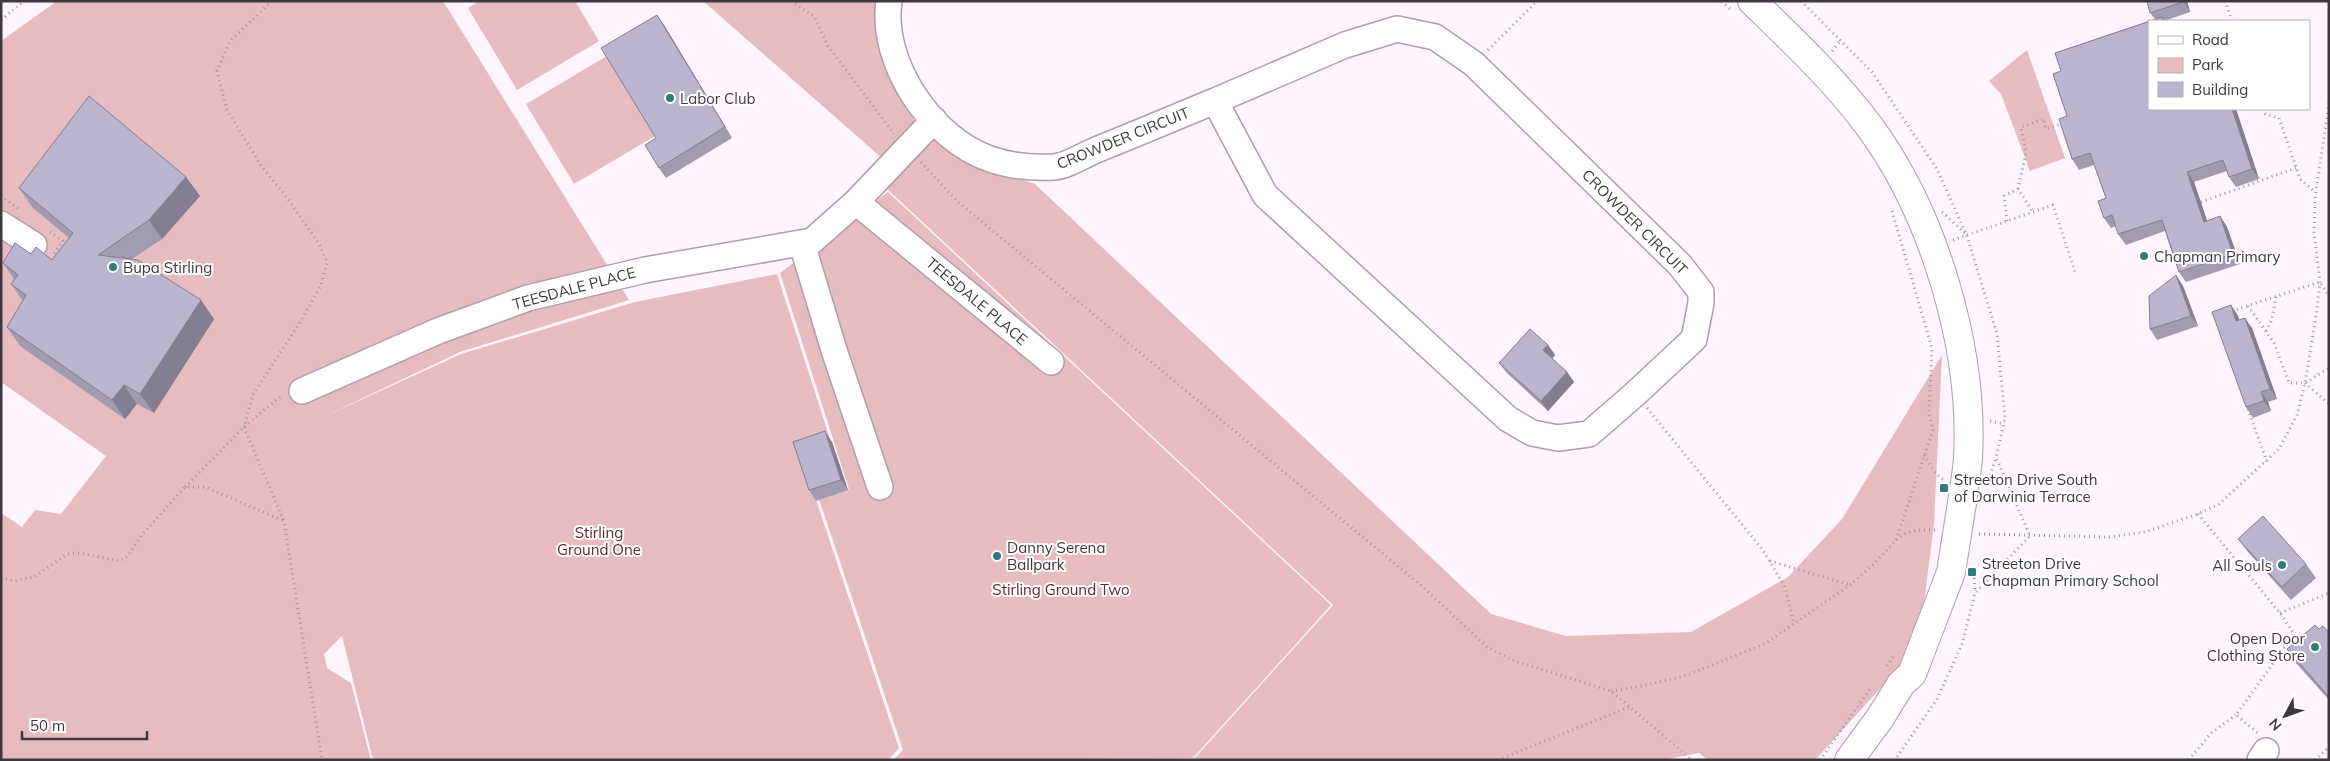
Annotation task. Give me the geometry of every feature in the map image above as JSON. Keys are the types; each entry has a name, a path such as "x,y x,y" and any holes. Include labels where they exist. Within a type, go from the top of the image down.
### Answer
{"main road":[{"path":"1744,8 1817,64 1868,126 1898,170 1920,214 1950,298 1965,375 1968,458 1955,493 1958,537 1951,572 1912,674 1901,684 1880,718 1849,760"},
{"path":"1870,760 1914,691 1912,674"}],"street":[{"name":"CROWDER CIRCUIT","path":"889,1 887,19 893,51 904,78 917,101 957,141 990,159 1020,166 1056,167 1345,45 1397,29 1435,37 1474,64 1680,265 1700,292 1701,304 1694,339 1635,394 1588,434 1558,438 1532,433 1508,419 1265,195 1215,101"},
{"name":"TEESDALE PLACE","path":"302,391 438,331 528,298 645,270 812,241 856,202 934,120"},
{"name":"TEESDALE PLACE","path":"856,202 1051,362"},
{"path":"1,224 34,245"},
{"path":"802,244 834,350 880,487"}],"path":[{"path":"1,20 24,1"},
{"path":"272,1 230,41 217,71 227,110 262,167 288,199 319,244 327,262 321,285 302,319 253,395 244,427 284,521 322,760"},
{"path":"791,1 814,16 828,46 892,133 958,202 1423,586 1487,647 1515,661 1611,691 1692,760"},
{"path":"1474,64 1537,1"},
{"path":"1722,1 1744,8"},
{"path":"2225,1 2232,20"},
{"path":"1611,691 1688,675 1766,643 1850,585 1896,540 1905,534 1917,530 1958,537 2109,537 2145,532 2198,514 2220,504 2279,450 2297,415 2305,384 2320,282 2314,231 2316,193 2329,103"},
{"path":"2263,110 2265,114 2279,118 2300,179 2316,193"},
{"path":"2033,212 2018,189 2026,152 2021,127 2044,118 2046,129 2070,121"},
{"path":"2201,202 2296,168"},
{"path":"2007,221 2004,196 2018,189"},
{"path":"1888,202 1892,210 1932,348 1929,413 1933,430 1896,540"},
{"path":"1967,236 2053,205 2076,275"},
{"path":"2320,282 2329,296"},
{"path":"2223,314 2320,282"},
{"path":"2266,331 2272,320 2276,296"},
{"path":"2248,306 2274,343 2288,383 2305,384 2329,404"},
{"path":"2305,384 2329,368"},
{"path":"1,578 14,582 34,577 67,554 79,553 120,561 128,556 141,536 244,427 277,399 302,391"},
{"path":"1635,394 1762,549 1785,587 1794,624"},
{"path":"2248,408 2267,462"},
{"path":"1924,454 1936,474 1955,493"},
{"path":"185,488 205,487 284,521"},
{"path":"2189,760 2211,733 2236,715 2294,634 2280,612 2198,514"},
{"path":"1895,760 1937,699 1962,644 1975,593 2030,536"},
{"path":"1769,561 1850,585"},
{"path":"2280,612 2329,593"},
{"path":"1881,674 1898,650"},
{"path":"1820,760 1876,681"},
{"path":"1498,760 1629,707"},
{"path":"2236,715 2264,750"},
{"path":"2315,760 2329,747"}],"green space":[{"name":"Stirling Ground One","path":"57,1 443,1 629,300 460,352 321,418 461,354 635,302 777,274 831,442 800,452 899,748 888,760 373,760 342,636 324,654 327,668 351,683 371,760 1,760 1,513 22,527 35,510 61,514 106,456 1,382 1,41"},
{"path":"479,1 575,1 599,41 517,90 468,8"},
{"path":"703,1 883,1 883,35 917,128 883,159"},
{"path":"2027,50 2065,158 2030,171 2001,94 1989,81"},
{"path":"607,56 655,136 574,184 526,104"},
{"path":"933,133 995,171 1035,184 1491,614 1566,636 1691,632 1788,577 1842,519 1942,355 1934,524 1924,603 1899,668 1815,760 1708,760 1699,753 1662,760 1193,760 1333,605 883,185"},
{"name":"Stirling Ground Two","path":"888,192 1331,605 1193,758 893,760 903,750 819,499 849,489 780,273"}],"building":[{"path":"2147,1 2183,1 2183,2 2150,13"},
{"name":"Labor Club","path":"657,15 725,127 659,168 645,145 656,138 601,48"},
{"path":"2148,21 2148,110 2232,110 2252,169 2229,177 2223,160 2187,172 2204,222 2220,216 2233,254 2179,272 2162,220 2118,234 2112,215 2104,218 2098,201 2106,198 2090,153 2072,159 2059,119 2067,116 2053,74 2061,71 2055,53"},
{"name":"Bupa Stirling","path":"89,96 186,177 149,220 98,255 138,260 201,300 140,394 124,385 112,400 7,327 26,295 11,284 18,275 3,263 15,243 31,254 36,247 52,260 73,233 19,188"},
{"path":"2176,275 2191,316 2150,329 2149,296"},
{"path":"2231,305 2236,321 2245,318 2270,389 2261,392 2264,401 2246,407 2212,312"},
{"path":"1530,329 1548,345 1543,350 1567,372 1541,401 1499,363"},
{"path":"825,431 841,480 809,490 793,442"},
{"name":"All Souls","path":"2263,516 2306,564 2282,587 2238,539"},
{"path":"2315,625 2319,629 2323,626 2329,633 2329,697 2287,649"}],"place":[{"name":"Labor Club","path":"670,98"},
{"name":"Chapman Primary","path":"2144,256"},
{"name":"Bupa Stirling","path":"113,267"},
{"name":"Streeton Drive South of Darwinia Terrace","path":"1944,488"},
{"name":"Danny Serena Ballpark","path":"997,556"},
{"name":"All Souls","path":"2282,565"},
{"name":"Streeton Drive Chapman Primary School","path":"1972,572"},
{"name":"Open Door Clothing Store","path":"2315,647"}]}
